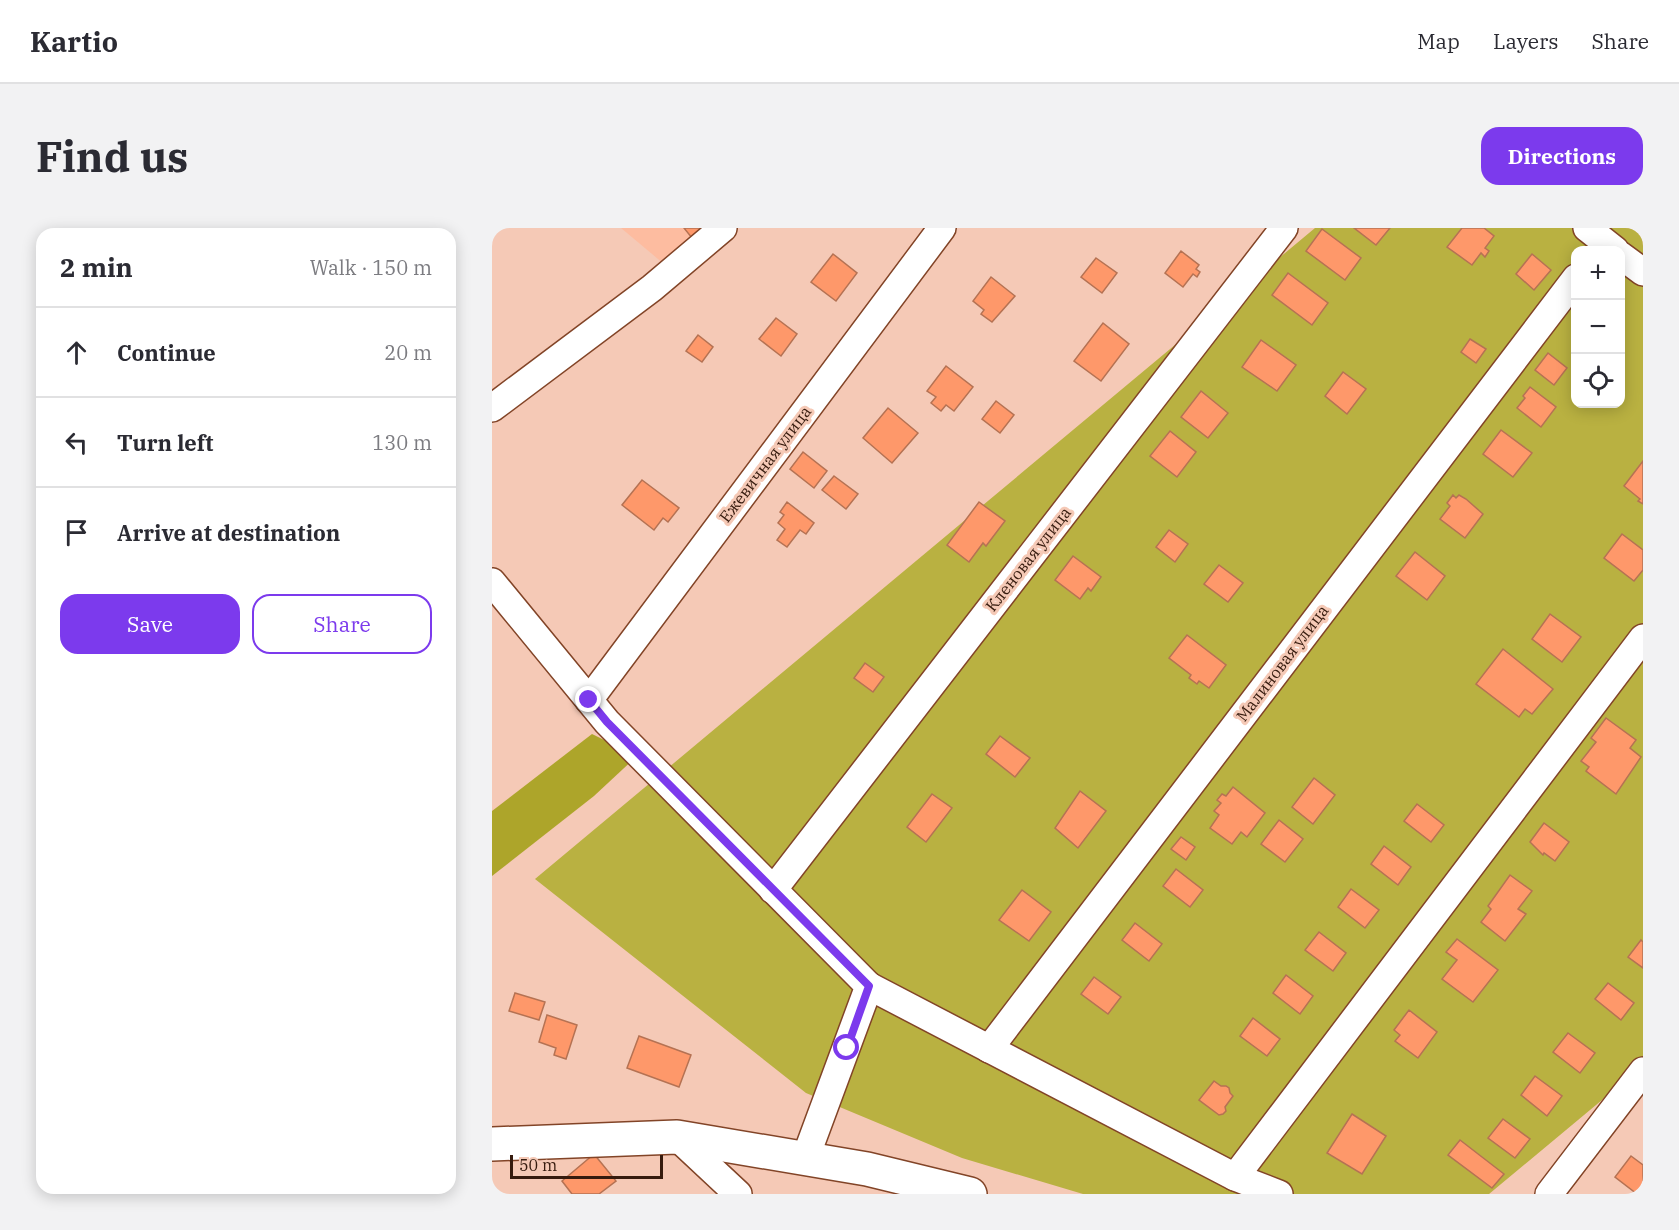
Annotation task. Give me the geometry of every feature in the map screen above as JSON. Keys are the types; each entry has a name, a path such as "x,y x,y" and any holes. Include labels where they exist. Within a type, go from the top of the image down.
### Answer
{"main road":[{"path":"492,1144 677,1137 867,1169 970,1194"}],"street":[{"path":"492,408 652,288 723,228"},
{"name":"Ежевичная улица","path":"589,700 942,228"},
{"name":"Кленовая улица","path":"773,890 1284,228"},
{"path":"1604,245 1643,272"},
{"name":"Малиновая улица","path":"989,1049 1571,283"},
{"path":"492,582 607,722 869,986 1235,1177 1279,1194"},
{"path":"1235,1177 1643,638"},
{"path":"805,1159 869,986"},
{"path":"1549,1194 1643,1071"},
{"path":"677,1137 738,1194"}],"shaded area":[{"path":"621,228 707,228 664,264"},
{"path":"1315,228 1640,228 1643,230 1643,1057 1602,1100 1489,1194 1083,1194 962,1158 806,1093 535,879"},
{"path":"592,734 637,756 594,796 492,876 492,811"}],"building":[{"path":"684,228 704,228 692,238"},
{"path":"1354,228 1390,228 1376,245"},
{"path":"1462,228 1484,228 1494,236 1485,248 1489,251 1485,257 1481,253 1472,265 1447,247"},
{"path":"1322,229 1361,258 1345,280 1306,251"},
{"path":"1181,251 1199,265 1196,269 1200,272 1197,277 1193,274 1183,287 1165,273"},
{"path":"833,254 857,273 836,301 811,282"},
{"path":"1532,254 1551,270 1534,290 1516,274"},
{"path":"1096,258 1117,273 1102,293 1081,277"},
{"path":"1288,273 1328,303 1312,325 1272,295"},
{"path":"991,277 1015,296 992,322 981,314 984,310 973,301"},
{"path":"776,318 797,334 781,356 759,339"},
{"path":"1103,323 1129,344 1101,381 1074,361"},
{"path":"698,335 713,347 702,362 686,351"},
{"path":"1470,339 1486,349 1476,363 1461,352"},
{"path":"1261,340 1296,365 1277,391 1242,367"},
{"path":"1548,353 1567,368 1554,385 1535,370"},
{"path":"946,366 973,387 954,411 946,405 941,411 931,403 936,397 927,391"},
{"path":"1343,372 1366,389 1347,414 1325,396"},
{"path":"1530,387 1556,407 1541,427 1517,408"},
{"path":"1201,391 1228,413 1208,438 1181,417"},
{"path":"996,401 1014,415 1000,433 982,419"},
{"path":"888,408 918,433 892,463 863,438"},
{"path":"1501,430 1532,453 1513,477 1483,454"},
{"path":"1170,431 1196,452 1177,477 1150,456"},
{"path":"803,452 827,471 814,488 790,469"},
{"path":"1643,461 1643,504 1624,486"},
{"path":"834,476 858,494 846,509 822,490"},
{"path":"642,480 679,508 668,522 663,518 654,530 622,505"},
{"path":"1453,495 1456,498 1459,495 1466,499 1483,514 1465,538 1440,519 1450,506 1447,503"},
{"path":"787,502 814,523 806,534 800,530 787,547 777,540 785,529 778,523 784,515 780,512"},
{"path":"979,502 1005,521 986,546 983,543 969,562 947,545"},
{"path":"1169,530 1188,544 1175,562 1156,547"},
{"path":"1622,534 1643,550 1643,570 1634,581 1604,558"},
{"path":"1415,552 1445,576 1427,600 1396,576"},
{"path":"1073,556 1101,577 1091,591 1088,588 1080,599 1055,580"},
{"path":"1219,565 1243,583 1228,602 1204,584"},
{"path":"1550,614 1581,637 1562,662 1532,639"},
{"path":"1187,635 1226,665 1209,688 1189,678 1191,675 1169,658"},
{"path":"1503,649 1553,689 1532,714 1525,709 1519,717 1476,684"},
{"path":"865,663 884,677 873,692 854,678"},
{"path":"1606,718 1636,740 1630,748 1641,757 1616,794 1586,771 1589,767 1581,761 1596,742 1591,738"},
{"path":"1000,736 1030,758 1015,777 986,754"},
{"path":"1314,778 1335,795 1313,824 1292,807"},
{"path":"1233,787 1265,813 1247,837 1241,832 1232,844 1210,828 1219,815 1214,811 1221,803 1217,800 1222,794 1226,796"},
{"path":"1080,791 1106,811 1078,848 1055,828"},
{"path":"932,794 952,808 926,842 907,827"},
{"path":"1417,804 1444,825 1431,842 1404,821"},
{"path":"1279,820 1303,839 1285,862 1261,844"},
{"path":"1544,823 1569,842 1555,861 1544,853 1543,855 1530,842"},
{"path":"1181,837 1195,847 1186,860 1171,849"},
{"path":"1384,846 1411,867 1398,885 1371,864"},
{"path":"1176,869 1203,890 1190,907 1163,886"},
{"path":"1510,875 1532,891 1518,909 1526,914 1505,941 1481,922 1491,909 1488,906"},
{"path":"1351,889 1379,910 1365,928 1338,907"},
{"path":"1022,890 1051,912 1029,941 999,920"},
{"path":"1135,923 1162,944 1149,961 1122,940"},
{"path":"1319,932 1346,953 1333,971 1305,950"},
{"path":"1457,939 1498,970 1473,1002 1442,979 1457,960 1446,952"},
{"path":"1641,940 1643,942 1643,968 1628,957"},
{"path":"1286,975 1313,996 1300,1014 1273,993"},
{"path":"1094,977 1121,997 1108,1014 1081,994"},
{"path":"1608,983 1634,1003 1621,1020 1595,999"},
{"path":"515,993 545,1002 539,1020 509,1011"},
{"path":"1409,1010 1437,1032 1418,1058 1395,1041 1400,1035 1394,1030"},
{"path":"547,1015 577,1025 566,1059 554,1055 556,1048 539,1042"},
{"path":"1253,1018 1280,1039 1267,1056 1240,1036"},
{"path":"1568,1033 1595,1053 1580,1073 1553,1052"},
{"path":"639,1036 691,1055 679,1087 627,1068"},
{"path":"1535,1076 1562,1096 1547,1116 1521,1095"},
{"path":"1214,1081 1229,1088 1233,1096 1225,1107 1226,1111 1219,1115 1199,1100"},
{"path":"1352,1114 1386,1136 1362,1174 1327,1153"},
{"path":"1503,1119 1530,1139 1515,1158 1488,1138"},
{"path":"1460,1140 1504,1174 1492,1188 1448,1155"},
{"path":"594,1154 616,1181 599,1194 572,1194 562,1181"},
{"path":"1631,1156 1643,1165 1643,1194 1637,1194 1615,1177"}],"route":[{"path":"589,700 607,722 869,986 847,1048"}]}
